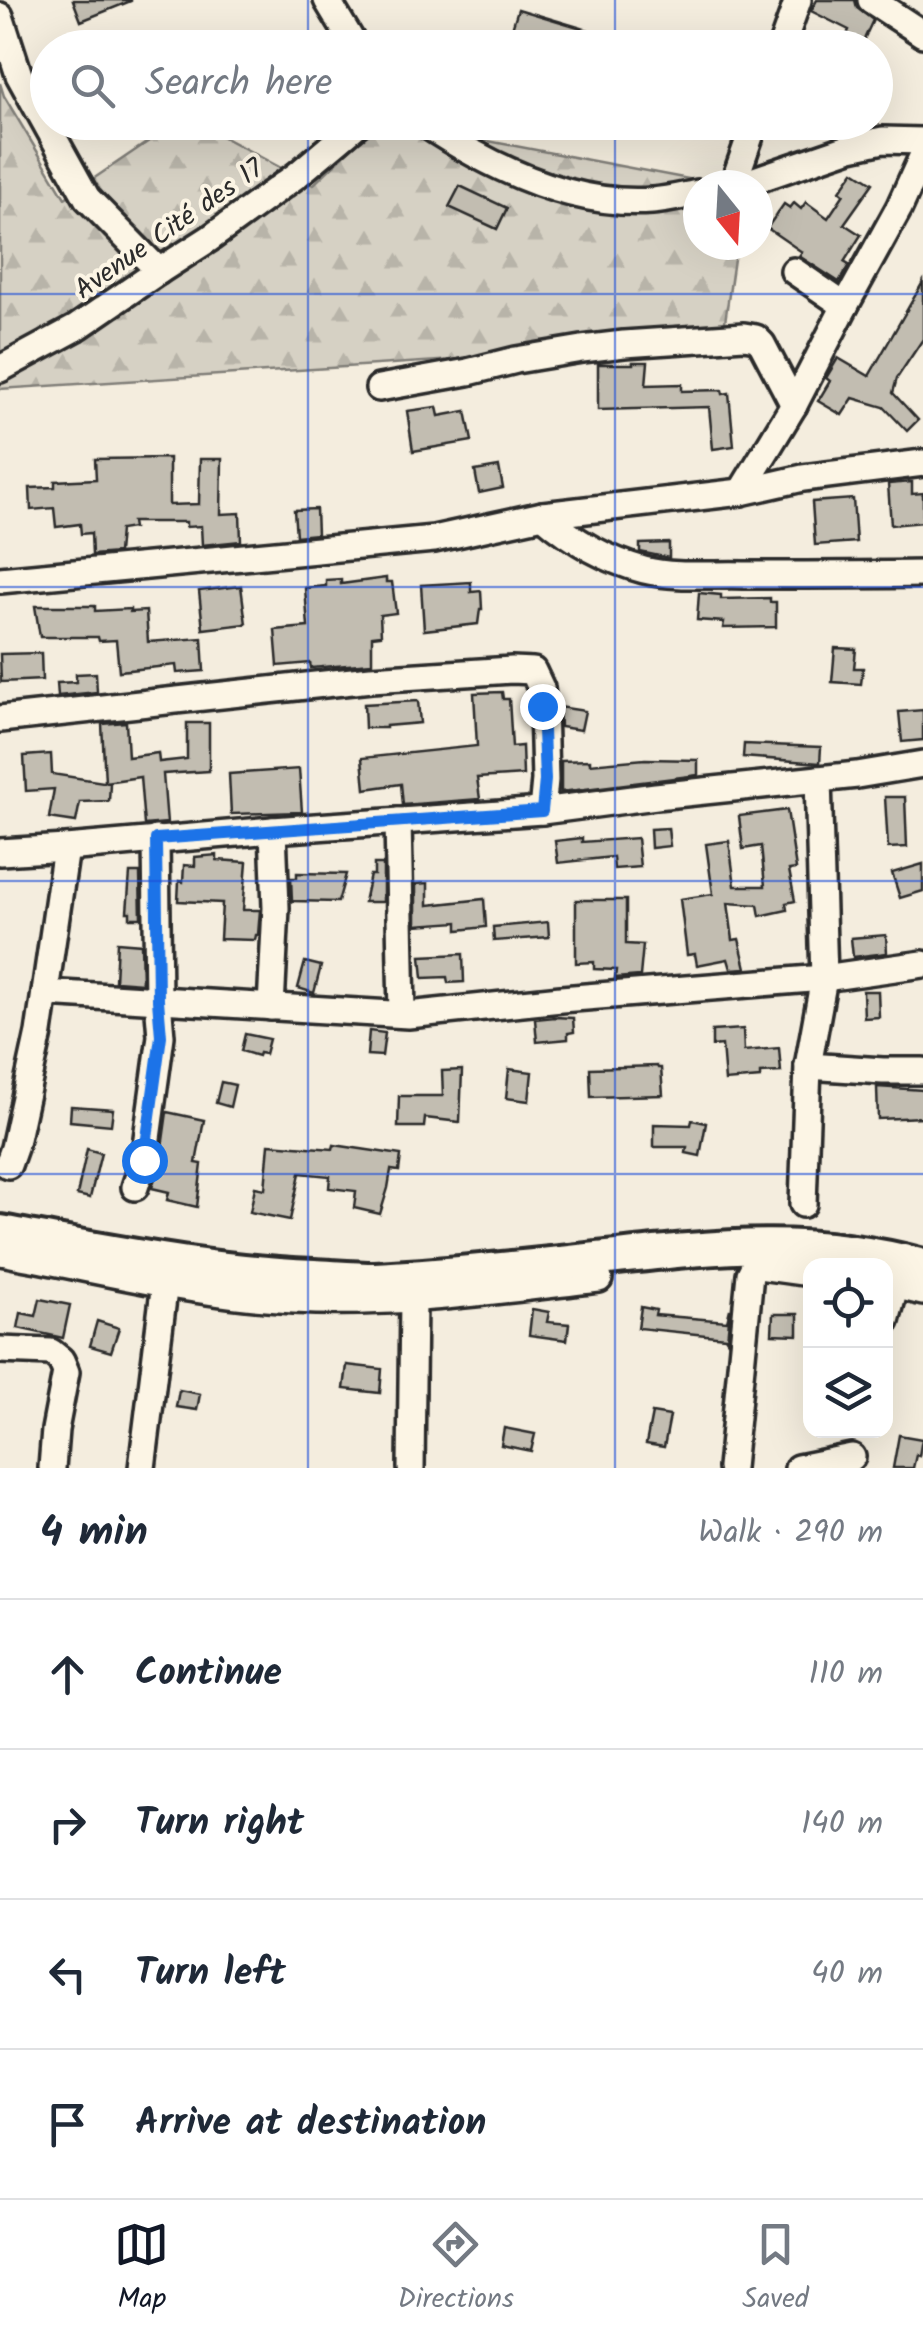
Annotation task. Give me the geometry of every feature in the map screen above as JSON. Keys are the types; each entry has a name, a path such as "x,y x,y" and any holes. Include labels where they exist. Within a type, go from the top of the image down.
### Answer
{"main road":[{"path":"0,1232 268,1274 370,1279 712,1247 799,1245 882,1255 901,1278"}],"street":[{"path":"327,0 345,30"},
{"path":"788,30 798,0"},
{"path":"871,0 923,34"},
{"path":"0,16 30,93"},
{"path":"55,140 87,198 159,270"},
{"name":"Avenue Cité des 17","path":"0,368 76,328 209,240 339,140"},
{"path":"448,140 513,174 568,190 611,200 652,201 683,196"},
{"path":"741,170 750,140"},
{"path":"773,173 884,140 923,142"},
{"path":"741,492 794,405 923,155"},
{"path":"794,271 845,306"},
{"path":"379,388 582,349 744,336 756,338 762,344 794,405"},
{"path":"0,580 434,538 543,515 741,492 920,457"},
{"path":"543,515 564,534 602,555 647,570 923,574"},
{"path":"0,720 371,679 532,672 541,688 545,780 542,811"},
{"path":"0,852 542,811 923,764"},
{"path":"804,1204 808,1066 824,978 818,779"},
{"path":"398,821 402,1014"},
{"path":"271,1007 276,908 272,830"},
{"path":"135,1187 144,1160 161,1036 156,839"},
{"path":"8,1165 45,993 66,848"},
{"path":"45,993 402,1014 824,978 923,964"},
{"path":"808,1066 883,1072 923,1070"},
{"path":"0,1252 234,1294 296,1300 413,1299 599,1280"},
{"path":"731,1468 750,1274 758,1266 803,1272"},
{"path":"901,1278 923,1292"},
{"path":"142,1468 165,1282"},
{"path":"411,1468 413,1299"},
{"path":"0,1350 51,1352 61,1360 66,1372 54,1430 52,1468"},
{"path":"798,1468 851,1462"}],"green space":[{"path":"0,83 65,198 150,140 229,140 313,185 360,140 483,140 683,178 683,260 734,260 722,343 0,389"}],"building":[{"path":"73,0 131,0 131,1 81,21"},
{"path":"817,0 855,0 857,8 873,20 868,30 849,30 811,11"},
{"path":"518,9 588,30 511,30"},
{"path":"854,171 873,183 844,224 861,235 844,262 849,265 839,282 799,256 802,252 773,232 773,220 784,204 790,208 794,203 801,209 806,202 828,218 844,194 840,191"},
{"path":"460,186 507,208 497,229 449,207"},
{"path":"923,282 923,339 897,378 893,393 918,420 907,431 884,407 853,398 842,415 818,401 838,358 869,376"},
{"path":"648,362 646,385 682,384 682,391 729,393 734,446 713,449 709,407 598,410 598,364"},
{"path":"437,407 439,416 466,411 472,441 413,451 407,411"},
{"path":"169,458 169,505 199,504 200,459 222,459 221,514 240,513 241,541 202,545 201,526 186,527 186,522 132,522 133,528 120,530 118,553 92,555 91,533 81,534 80,524 56,527 54,508 31,510 30,488 55,487 55,481 96,479 95,459"},
{"path":"499,467 503,488 479,493 475,471"},
{"path":"912,482 912,494 923,493 923,522 891,525 888,484"},
{"path":"853,499 856,542 815,545 812,502"},
{"path":"316,509 317,534 296,536 294,510"},
{"path":"669,543 669,558 640,552 640,544"},
{"path":"386,578 386,582 392,582 396,613 380,615 381,635 372,636 372,663 311,668 310,663 278,666 275,630 308,627 305,588 326,586 326,580 341,579 341,584"},
{"path":"471,582 471,592 481,591 478,624 424,630 421,585"},
{"path":"241,586 246,624 203,629 199,591"},
{"path":"699,593 721,595 721,599 770,598 770,602 776,602 776,627 723,628 724,622 697,620"},
{"path":"35,606 146,611 148,642 202,638 204,671 177,673 176,665 119,671 116,640 40,637"},
{"path":"835,648 856,649 854,668 863,668 861,684 832,682"},
{"path":"41,653 42,680 1,682 0,654"},
{"path":"96,673 97,692 58,696 57,683 76,682 76,674"},
{"path":"502,692 503,699 509,699 512,747 522,746 523,775 477,778 480,799 403,805 401,784 365,789 362,758 477,746 474,693"},
{"path":"418,701 420,723 365,728 364,704"},
{"path":"559,707 585,711 581,730 560,727"},
{"path":"923,710 923,740 902,742 899,712"},
{"path":"126,722 128,757 158,753 159,762 187,759 187,723 209,723 209,771 163,774 167,823 144,825 140,777 105,782 102,724"},
{"path":"744,744 821,747 820,763 743,757"},
{"path":"51,754 52,774 110,783 109,801 80,802 76,822 49,818 54,789 26,791 24,756"},
{"path":"590,760 590,764 698,760 698,775 561,792 561,761"},
{"path":"299,769 302,812 231,814 229,774"},
{"path":"885,797 905,797 907,847 888,848"},
{"path":"787,810 796,869 789,870 795,901 786,903 787,910 760,916 758,905 728,903 733,940 739,939 746,968 731,969 728,959 697,965 695,954 687,955 680,899 713,894 706,844 729,841 735,886 765,886 761,846 743,849 739,816"},
{"path":"668,828 670,846 651,848 650,829"},
{"path":"582,838 582,842 637,838 640,867 614,869 613,857 558,863 555,841"},
{"path":"217,855 217,860 247,862 243,910 260,910 255,940 220,939 222,903 178,901 184,865 195,866 195,857"},
{"path":"374,864 383,864 383,902 364,902 370,875 374,875"},
{"path":"923,864 923,891 900,898 892,873"},
{"path":"130,873 140,873 141,918 130,918 127,912"},
{"path":"297,873 346,874 338,902 292,901 291,878 297,878"},
{"path":"428,883 428,905 484,899 486,927 458,930 458,922 416,925 416,884"},
{"path":"576,900 626,900 626,944 643,945 640,976 615,978 616,970 594,969 594,962 576,963"},
{"path":"548,922 549,937 494,941 493,927"},
{"path":"886,935 887,953 853,957 851,938"},
{"path":"117,942 141,944 142,983 115,981"},
{"path":"463,954 464,982 448,983 447,977 423,978 421,956"},
{"path":"305,962 321,966 314,993 298,988"},
{"path":"863,991 878,991 879,1017 864,1018"},
{"path":"573,1018 574,1032 568,1033 568,1039 537,1042 535,1019"},
{"path":"743,1029 744,1051 779,1048 781,1072 725,1081 722,1045 712,1046 712,1031"},
{"path":"369,1031 385,1033 382,1056 367,1055"},
{"path":"245,1034 269,1039 265,1054 241,1051"},
{"path":"590,1068 661,1068 663,1095 591,1097"},
{"path":"509,1069 532,1072 529,1101 506,1098"},
{"path":"462,1070 460,1122 425,1118 424,1127 398,1127 399,1096 443,1096 442,1071"},
{"path":"221,1082 235,1085 230,1107 216,1103"},
{"path":"877,1087 923,1090 923,1117 878,1119"},
{"path":"71,1106 113,1109 111,1125 70,1121"},
{"path":"167,1112 204,1120 196,1163 202,1164 197,1207 167,1200 169,1192 152,1188"},
{"path":"692,1120 706,1123 700,1156 686,1153 687,1147 654,1147 654,1124 691,1125"},
{"path":"269,1144 333,1149 334,1145 401,1155 399,1171 391,1170 380,1214 354,1208 356,1191 329,1188 330,1176 300,1173 290,1220 250,1212 255,1187 265,1189"},
{"path":"87,1149 101,1153 90,1198 77,1195"},
{"path":"40,1299 70,1305 63,1338 18,1328 21,1313 36,1316"},
{"path":"641,1307 656,1310 655,1315 727,1321 730,1309 727,1340 638,1328"},
{"path":"532,1309 549,1312 547,1322 569,1324 567,1340 529,1335"},
{"path":"773,1314 798,1314 798,1335 772,1334"},
{"path":"97,1321 119,1328 111,1352 90,1346"},
{"path":"347,1365 382,1369 380,1393 344,1389"},
{"path":"179,1390 200,1394 197,1410 176,1407"},
{"path":"652,1413 670,1416 664,1447 646,1444"},
{"path":"504,1428 535,1434 531,1451 501,1445"},
{"path":"899,1435 922,1439 913,1468 893,1468"}],"route":[{"path":"144,1160 161,1036 156,839 542,811 542,706"}]}
